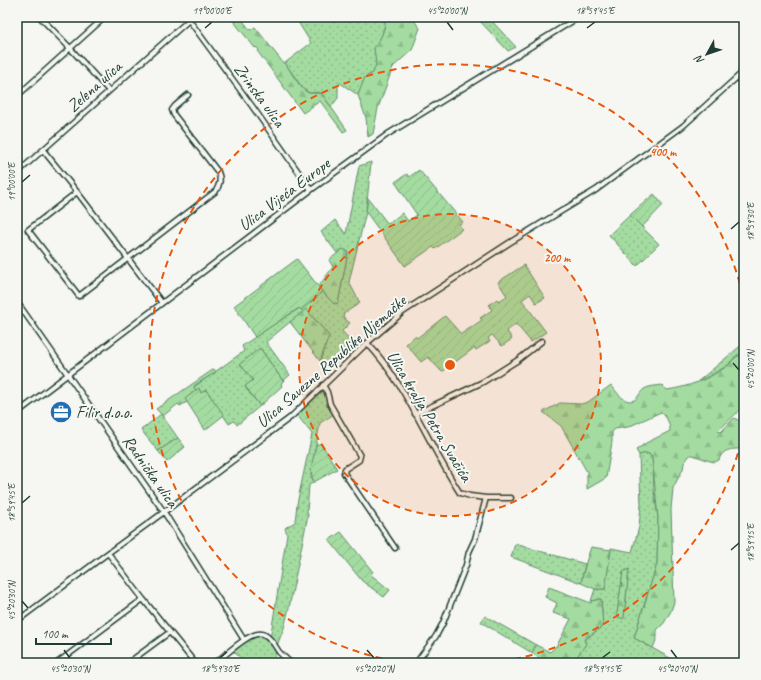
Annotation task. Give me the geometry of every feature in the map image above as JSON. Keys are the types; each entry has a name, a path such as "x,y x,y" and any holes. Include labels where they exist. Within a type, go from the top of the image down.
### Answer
{"street":[{"path":"40,17 109,91"},
{"path":"17,96 105,17"},
{"name":"Ulica Vijeća Europe","path":"17,412 311,190 388,134 580,17"},
{"name":"Zrinska ulica","path":"190,18 311,190"},
{"name":"Zelena ulica","path":"17,173 190,18"},
{"name":"Ulica Savezne Republike Njemačke","path":"17,621 291,416 366,343 403,312 422,298 509,243 596,190 683,126 744,71"},
{"path":"77,192 28,230 79,296 216,191 219,186 220,177 218,172 174,115 172,110 188,95"},
{"path":"43,150 162,303"},
{"name":"Radnička ulica","path":"17,302 164,512 244,640"},
{"path":"415,414 483,382 511,365 542,341"},
{"name":"Ulica kralja Petra Svačića","path":"366,343 386,366 460,493 486,498 475,539 449,609 436,636 416,663"},
{"path":"323,385 328,392 330,404 360,456 359,460 344,469 344,473 395,548"},
{"path":"486,498 511,498"},
{"path":"108,552 143,599 195,663"},
{"path":"57,663 143,599"},
{"path":"128,663 170,632"},
{"path":"215,663 244,640 252,635 260,633 266,635 284,657 291,663"}],"green space":[{"path":"230,17 240,17 250,30 255,27 306,91 309,93 322,94 347,130 343,132 320,101 303,113 258,52 259,50 256,47 255,48"},
{"path":"295,17 385,17 385,25 379,41 374,48 376,60 375,68 358,95 340,83 338,86 338,98 331,107 319,92 310,93 304,90 285,63 311,43"},
{"path":"385,17 415,17 413,19 420,28 412,50 393,67 378,108 373,134 368,137 366,118 358,95 365,77 373,73 376,64 374,48 379,41 385,25"},
{"path":"476,17 488,17 516,47 508,51"},
{"path":"371,162 366,212 349,282 360,303 343,314 344,318 350,323 342,331 357,348 343,360 338,354 325,367 320,361 329,336 313,317 290,322 266,342 290,375 283,381 260,348 253,380 245,387 260,406 237,425 234,421 229,424 206,390 201,393 199,389 196,391 194,387 244,351 242,346 317,297 322,291 333,303 338,303 348,252 343,249 337,253 321,232 335,220 346,234 359,166"},
{"path":"419,170 463,222 459,224 462,229 435,249 433,247 405,266 366,212 368,198 388,224 402,213 408,221 417,215 395,182 407,174 409,177"},
{"path":"654,194 663,205 642,227 630,215"},
{"path":"630,215 659,244 637,266 609,235"},
{"path":"343,249 348,252 338,303 335,304 318,287 333,267 329,260"},
{"path":"297,259 322,291 301,310 299,308 255,337 234,306"},
{"path":"524,265 545,298 536,303 530,294 522,300 546,332 531,342 516,324 507,331 512,339 502,346 492,335 488,338 490,341 476,350 474,348 442,372 428,357 421,362 406,344 415,336 417,338 445,316 461,334 482,320 480,318 492,310 489,305 497,299 499,301 507,296 498,282"},
{"path":"306,309 329,336 320,361 290,322"},
{"path":"744,343 744,354 736,356 727,366 696,383"},
{"path":"260,348 283,381 281,384 282,386 260,406 245,386 253,380 240,364"},
{"path":"744,354 744,406 718,431 721,432 734,418 744,423 744,449 732,449 726,451 719,460 715,462 690,455 684,463 683,469 673,488 671,509 674,602 664,623 657,630 657,638 653,648 634,638 657,564 658,518 652,458 646,453 639,455 636,450 646,443 670,431 668,421 661,412 628,427 615,429 612,432 612,442 606,478 587,489 587,472 561,426 543,412 560,403 581,404 588,402 611,385 628,401 636,399 644,389 648,387 662,385 667,390 683,387 713,375 727,366 736,357"},
{"path":"214,369 216,372 195,385 194,387 196,391 186,399 187,402 180,406 178,404 163,416 156,409"},
{"path":"199,388 201,393 206,390 224,415 205,430 185,399"},
{"path":"323,391 326,392 327,400 334,414 320,423 311,471 311,476 314,482 309,485 308,515 284,628 276,648 274,663 246,663 233,651 246,641 255,637 270,639 287,534 285,528 295,522 297,504 312,434 297,415"},
{"path":"161,414 178,438 158,451 141,430"},
{"path":"178,438 185,447 167,462 158,451"},
{"path":"321,443 337,469 314,482 312,477 312,464 316,445"},
{"path":"646,453 652,458 654,491 658,518 657,564 634,638 679,663 644,663 635,658 632,663 577,663 576,658 586,644 584,640 603,626 601,599 591,601 595,589 605,589 611,548 632,552 639,527 641,505 639,455","holes":["629,569 624,617 617,614 623,573"]},
{"path":"341,532 373,572 370,574 390,590 384,597 362,581 329,540"},
{"path":"515,544 585,564 581,583 511,557"},
{"path":"591,547 611,550 605,589 595,589 581,583"},
{"path":"629,569 623,619 617,614 623,572"},
{"path":"549,587 591,603 591,601 601,599 603,626 584,640 586,644 576,658 577,663 545,663 532,653 536,645 550,652 557,645 571,619 553,613 557,603 545,597"},
{"path":"485,616 536,645 532,653 481,622"}],"place":[{"name":"Filir d.o.o.","path":"61,412"}]}
